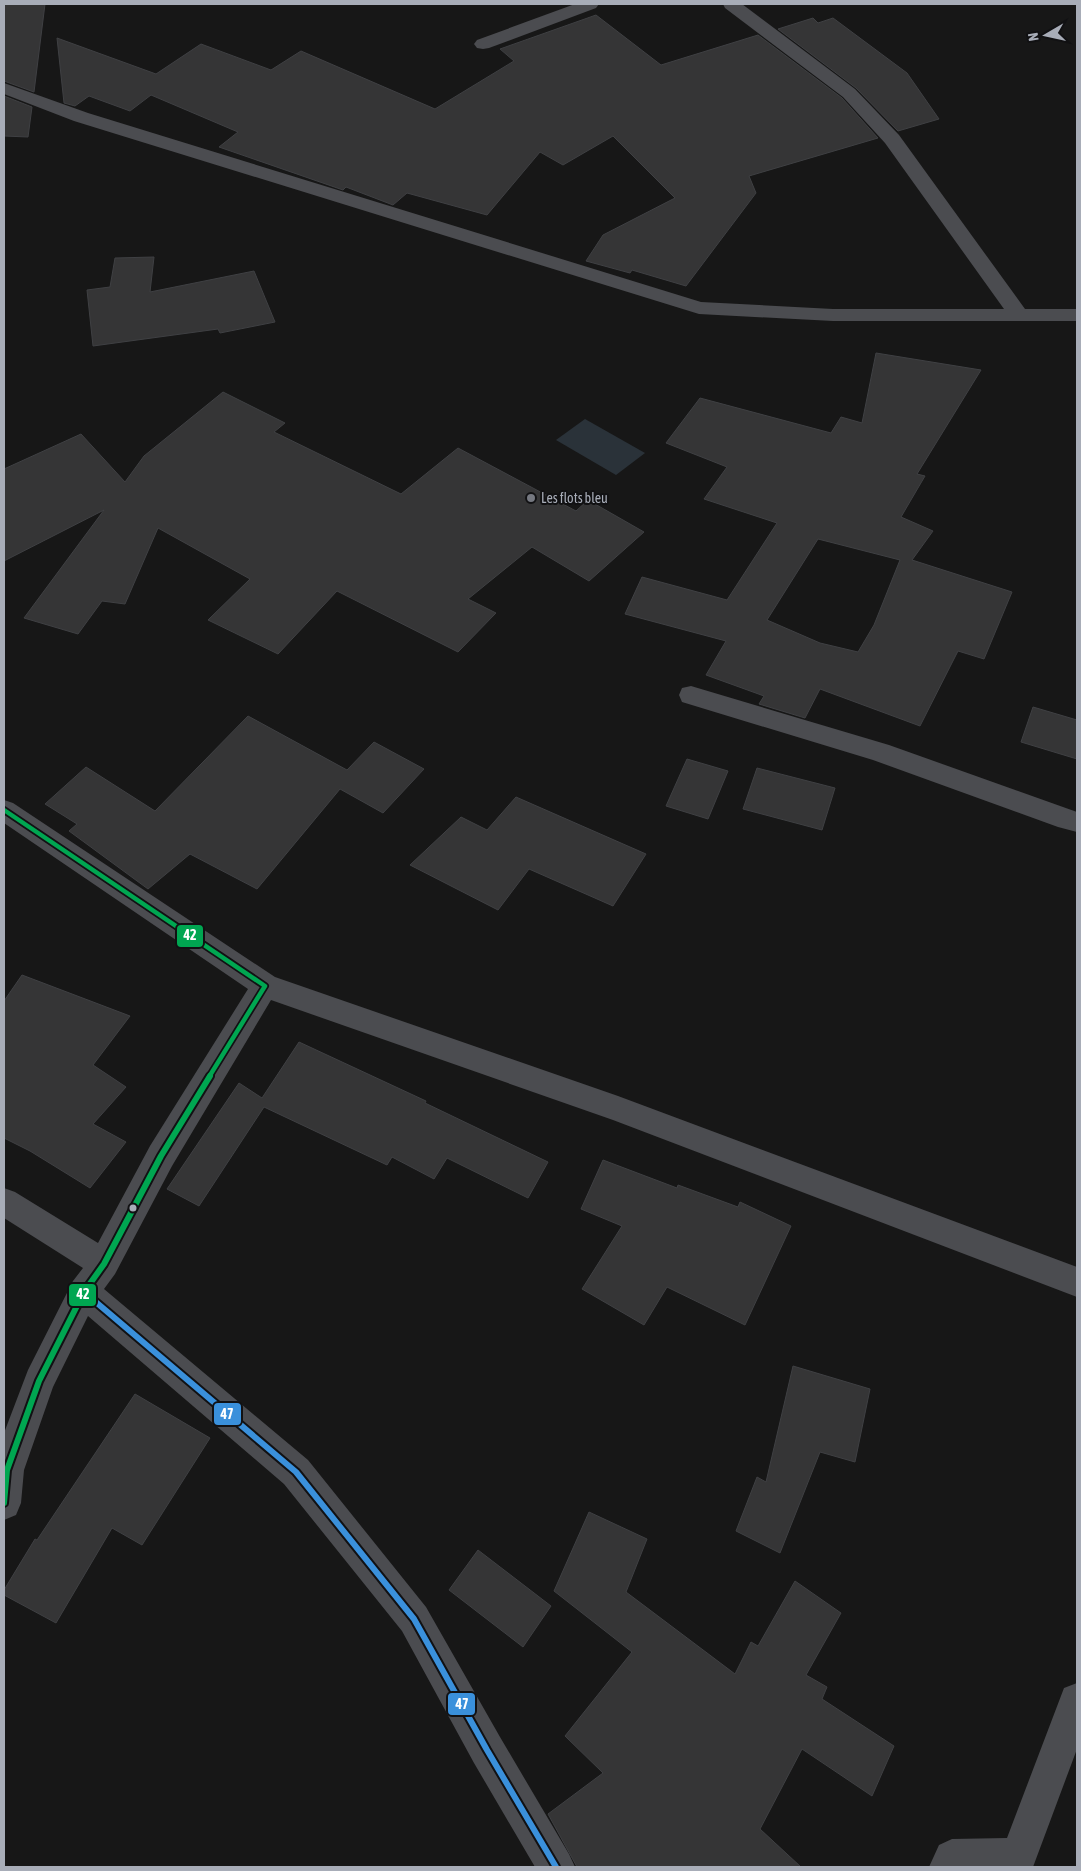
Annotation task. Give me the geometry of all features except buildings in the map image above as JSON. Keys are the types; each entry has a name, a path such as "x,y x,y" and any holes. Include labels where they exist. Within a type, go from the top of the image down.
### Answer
{"street":[{"path":"483,44 590,4"},
{"path":"732,4 849,93 892,139 1019,315"},
{"path":"4,88 81,117 698,308 832,315 1077,314"},
{"path":"691,695 880,752 1077,822"},
{"path":"4,810 265,986 618,1109 1077,1282"},
{"path":"4,1503 7,1470 40,1381 84,1292 104,1264 161,1156 265,986"},
{"path":"4,1202 104,1264"},
{"path":"84,1292 296,1472 414,1618 487,1750 556,1867"},
{"path":"948,1867 952,1858 988,1856 1028,1862 1077,1701"}],"shaded area":[{"path":"585,419 645,453 616,475 556,440"}],"transit line":[{"name":"42","path":"4,810 265,986 161,1156 104,1264 84,1292 39,1381 7,1470 4,1503"},
{"name":"47","path":"84,1292 296,1472 414,1619 487,1750 556,1867"}],"place":[{"name":"Les flots bleu","path":"531,498"}]}
